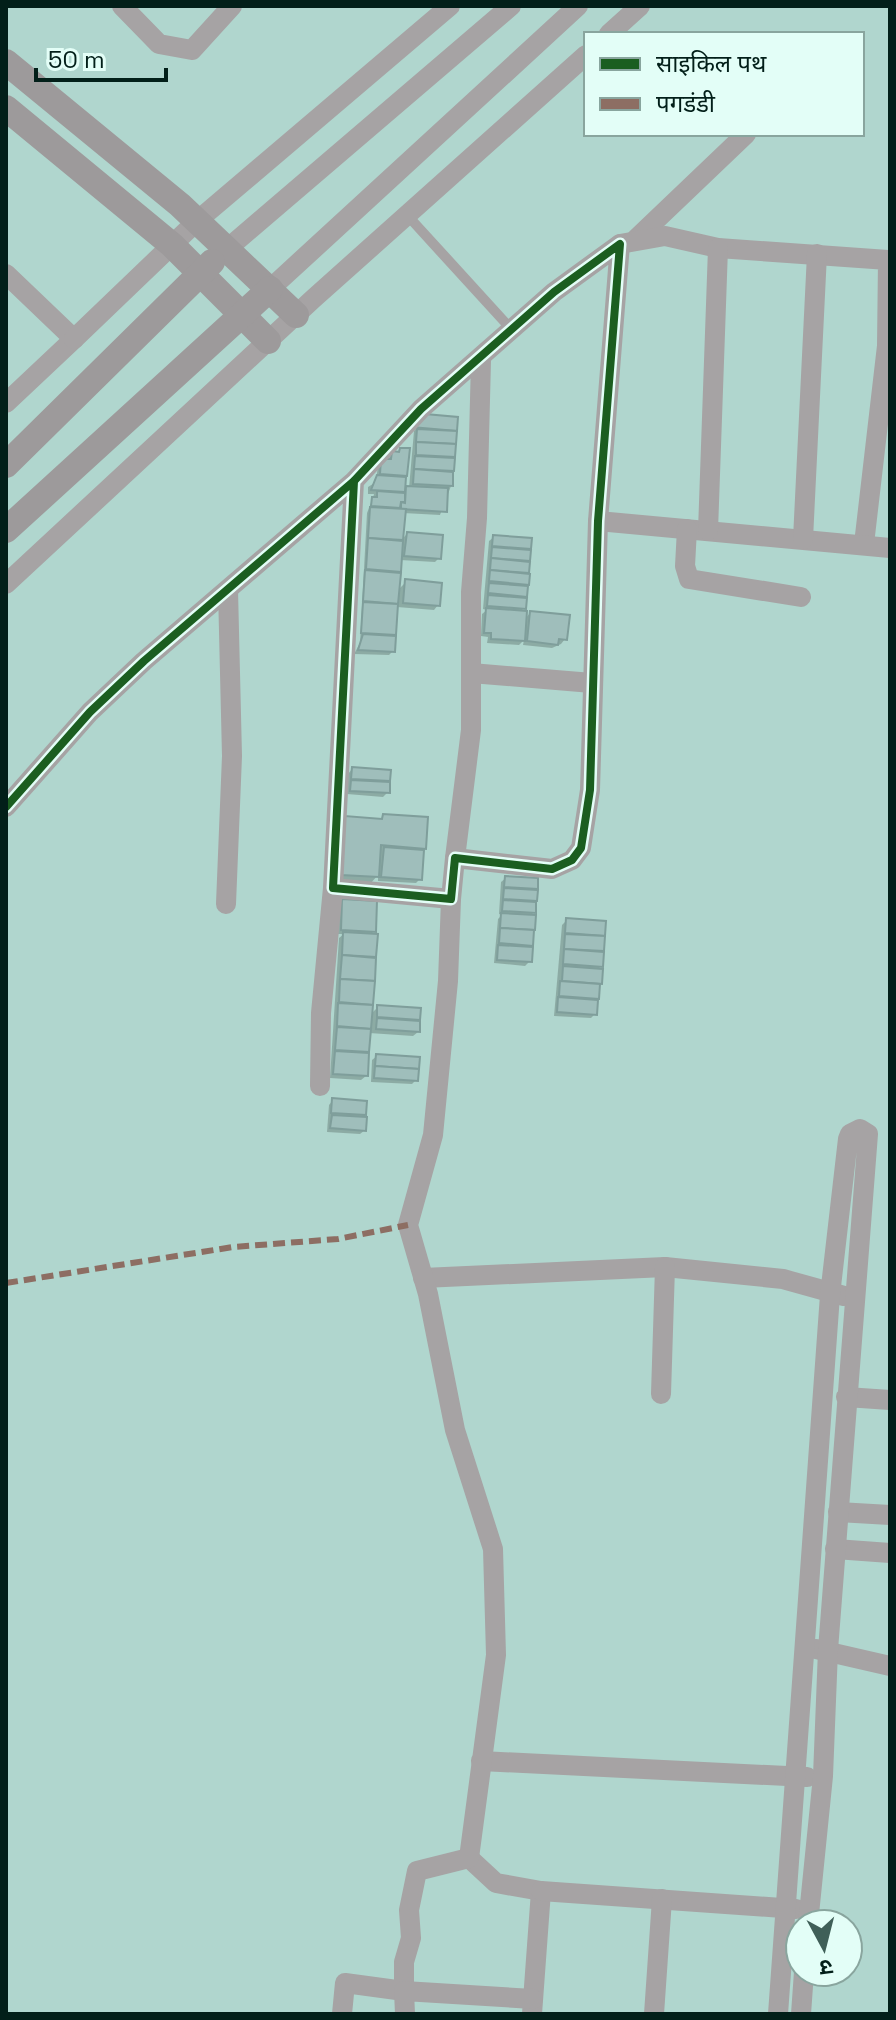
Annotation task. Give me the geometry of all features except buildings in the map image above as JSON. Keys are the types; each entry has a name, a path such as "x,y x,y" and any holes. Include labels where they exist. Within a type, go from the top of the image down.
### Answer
{"street":[{"path":"122,6 159,44 192,50 232,6"},
{"path":"6,403 197,221 450,6"},
{"path":"6,465 227,249 511,6"},
{"path":"6,530 578,6"},
{"path":"611,32 640,6"},
{"path":"6,584 296,315 584,57"},
{"path":"6,62 197,221 296,315"},
{"path":"6,108 172,245 268,341"},
{"path":"6,807 90,712 354,481 421,409 481,360 554,292 628,242 744,136"},
{"path":"628,242 665,236 718,248 889,260 887,346 864,544"},
{"path":"455,858 552,869 572,860 581,848 590,790 598,521 628,242"},
{"path":"718,248 697,530 685,570 689,579 801,597"},
{"path":"803,539 817,254"},
{"path":"6,274 74,339"},
{"path":"469,1858 496,1655 493,1549 455,1430 423,1278 408,1225 433,1135 448,981 451,899 471,730 481,360"},
{"path":"320,1086 321,1013 333,888 354,481"},
{"path":"598,521 890,548"},
{"path":"226,904 232,756 228,590"},
{"path":"471,673 592,683"},
{"path":"333,888 451,899"},
{"path":"778,2014 830,1295 848,1139 850,1134 860,1129 868,1134 835,1549 823,1776 809,1908"},
{"path":"423,1278 665,1267 783,1279 830,1295 853,1297"},
{"path":"661,1394 665,1267"},
{"path":"846,1397 890,1400"},
{"path":"838,1512 890,1515"},
{"path":"835,1549 890,1553"},
{"path":"803,1648 828,1650 890,1666"},
{"path":"481,1761 823,1776"},
{"path":"469,1858 496,1883 541,1891 785,1907"},
{"path":"405,2014 404,1962 411,1938 409,1910 417,1871 469,1858"},
{"path":"342,2014 345,1983 532,2006 541,1891"},
{"path":"654,2014 662,1899"},
{"path":"801,2014 803,1988"}],"lane":[{"path":"408,216 512,330"}],"marked path":[{"path":"6,1283 233,1247 338,1239 408,1225"}],"cycle path":[{"path":"6,807 90,712 144,661 354,481 421,409 554,292 620,244 598,521 590,790 581,848 572,860 552,869 455,858 451,899 333,888 354,481"}]}
